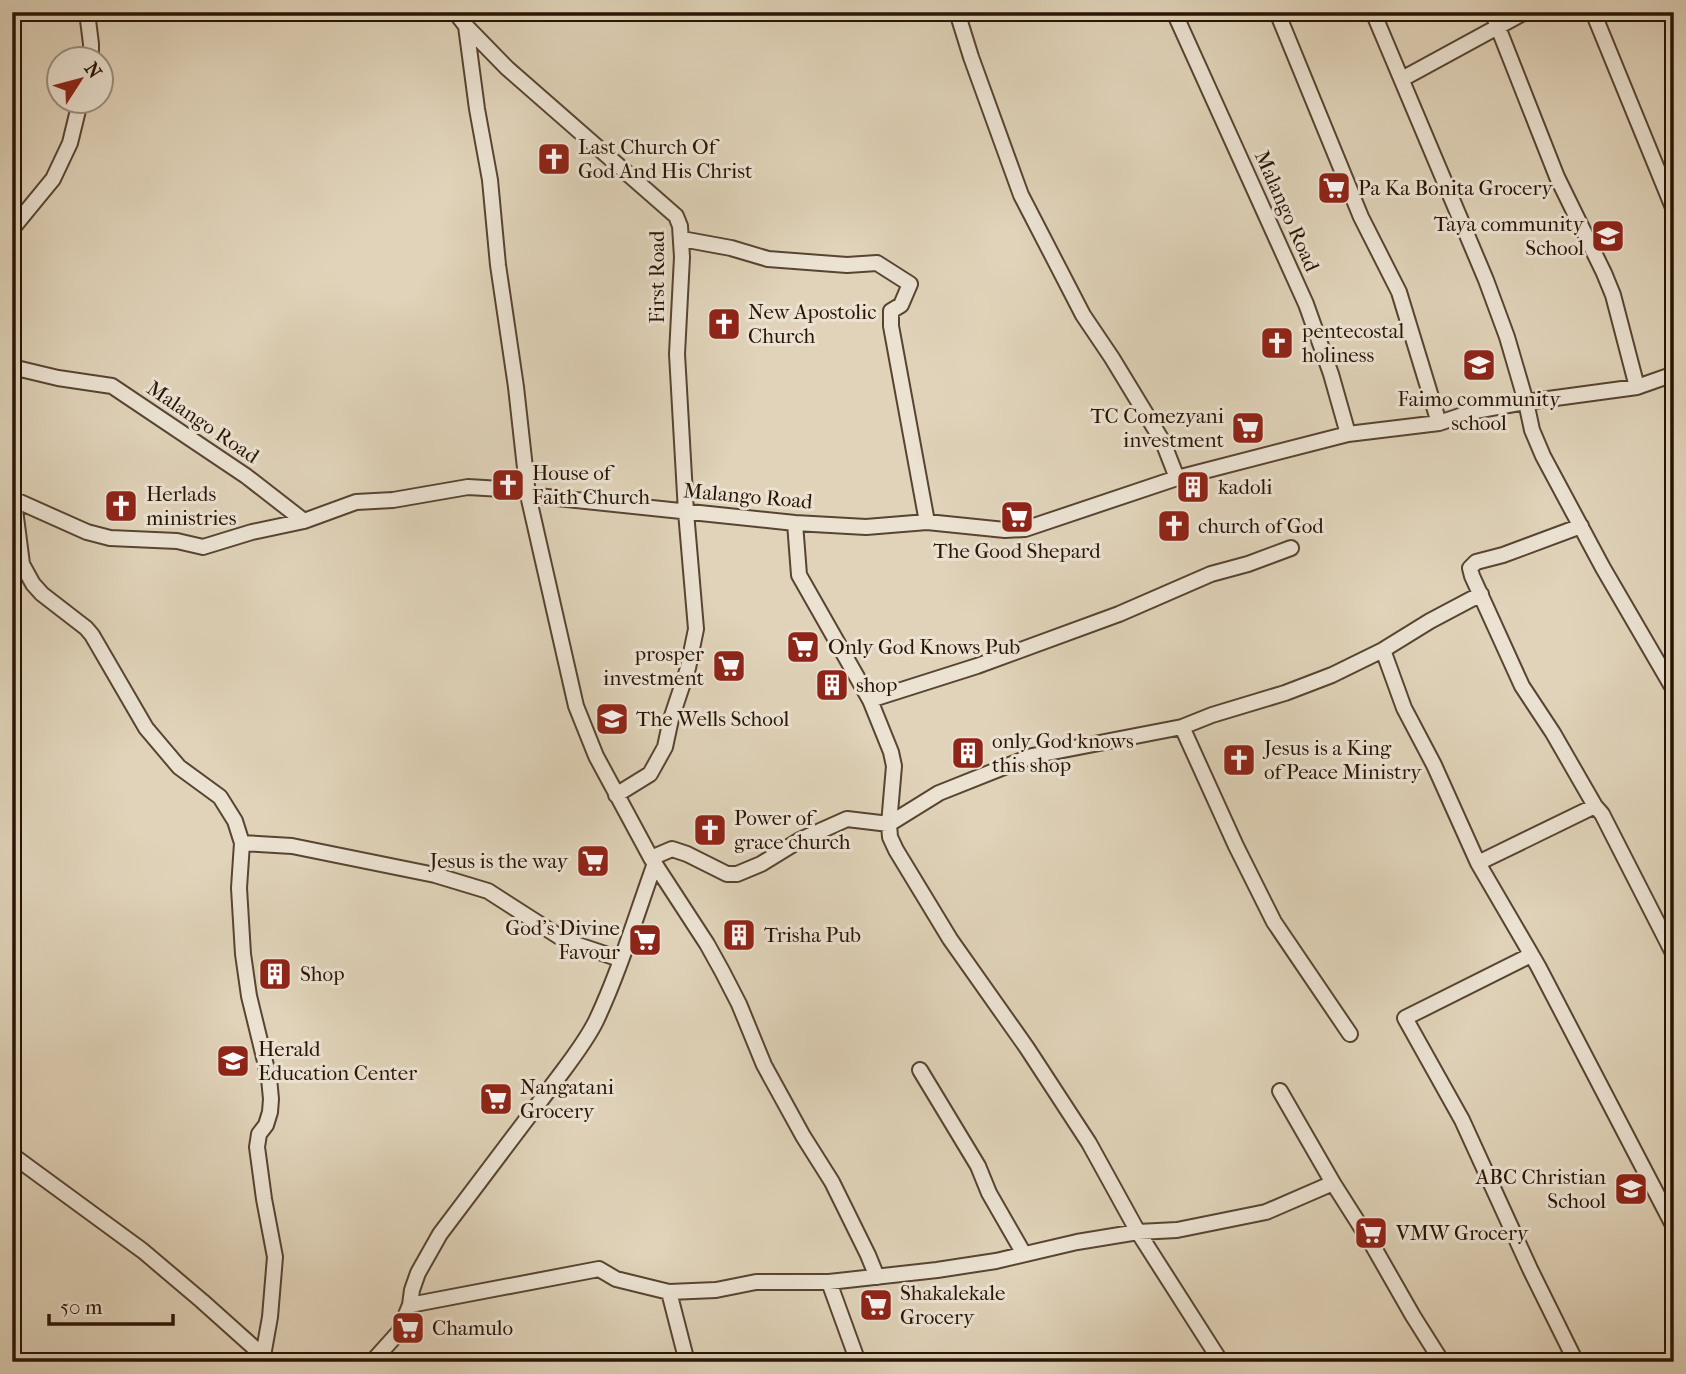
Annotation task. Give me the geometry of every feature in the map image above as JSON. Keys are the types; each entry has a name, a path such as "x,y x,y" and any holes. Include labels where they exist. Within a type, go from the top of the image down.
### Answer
{"street":[{"path":"87,12 91,46"},
{"name":"First Road","path":"456,12 507,68 676,216 680,226 682,239 677,354 696,629 688,668 665,747 650,774 616,794"},
{"path":"957,12 1021,195 1083,315 1163,442 1177,478"},
{"name":"Malango Road","path":"1174,12 1306,304 1331,374 1348,433"},
{"path":"1278,12 1361,217 1399,292 1439,422"},
{"path":"1374,12 1486,280 1507,337 1526,401 1531,430 1581,526 1674,690"},
{"path":"1492,12 1557,177 1609,284 1637,387"},
{"path":"1402,79 1525,12"},
{"path":"1593,12 1674,211"},
{"path":"466,26 490,180 498,265 528,495 576,706 594,752 616,794 653,860 722,971 764,1065 832,1182 877,1277"},
{"path":"12,229 53,178 70,143 77,116"},
{"path":"682,239 731,248 768,259 847,265 877,263 910,284 901,305 891,311 891,326 927,522"},
{"name":"Malango Road","path":"12,367 58,378 112,386 246,476 304,520 356,502 393,500 468,487 517,490 528,495 795,523 866,527 927,522 1005,530 1025,528 1177,478 1348,433 1439,422 1475,411 1526,401 1637,387 1674,374"},
{"path":"13,492 99,535 110,538 177,541 203,547 304,520"},
{"path":"13,492 17,563 42,594 92,635 146,728 179,767 220,797 235,821 242,844 239,888 243,954 271,1099 270,1112 257,1140 275,1257 266,1359"},
{"path":"795,523 799,575 870,700 893,759 890,837 950,939 1027,1048 1089,1143 1138,1233 1222,1362"},
{"path":"1581,526 1503,555 1476,562 1470,568 1522,685 1602,814 1674,955"},
{"path":"870,700 977,666 1119,614 1211,575 1291,548"},
{"path":"372,1362 399,1332 410,1305 418,1273 440,1234 580,1047 595,1023 615,976 653,860 672,849 687,853 727,874 737,874 761,864 800,840 847,819 889,824 939,793 1032,756 1182,726 1285,693 1332,675 1383,650 1481,594"},
{"path":"1383,650 1404,708 1434,765 1478,863 1584,1052 1674,1227"},
{"path":"1182,726 1236,846 1274,922 1350,1034"},
{"path":"1478,863 1595,806"},
{"path":"242,844 292,846 435,875 488,891 566,941 620,959"},
{"path":"1531,955 1405,1018 1462,1120 1576,1362"},
{"path":"920,1070 978,1166 989,1193 1024,1254"},
{"path":"1280,1091 1332,1183 1442,1362"},
{"path":"13,1157 143,1251 266,1359"},
{"path":"410,1305 599,1269 616,1279 669,1292 716,1290 756,1282 830,1282 937,1270 996,1261 1077,1242 1177,1230 1266,1212 1332,1183"},
{"path":"830,1282 859,1362"},
{"path":"669,1292 687,1362"}],"place":[{"name":"Last Church Of God And His Christ","path":"554,159"},
{"name":"Pa Ka Bonita Grocery","path":"1334,188"},
{"name":"Taya community School","path":"1608,236"},
{"name":"New Apostolic Church","path":"724,324"},
{"name":"pentecostal holiness","path":"1277,343"},
{"name":"Faimo community school","path":"1479,365"},
{"name":"TC Comezyani investment","path":"1248,428"},
{"name":"House of Faith Church","path":"508,485"},
{"name":"kadoli","path":"1193,487"},
{"name":"Herlads ministries","path":"121,506"},
{"name":"The Good Shepard","path":"1017,517"},
{"name":"church of God","path":"1174,526"},
{"name":"Only God Knows Pub","path":"803,647"},
{"name":"prosper investment","path":"729,666"},
{"name":"shop","path":"832,685"},
{"name":"The Wells School","path":"612,719"},
{"name":"only God knows this shop","path":"968,753"},
{"name":"Jesus is a King of Peace Ministry","path":"1239,760"},
{"name":"Power of grace church","path":"710,830"},
{"name":"Jesus is the way","path":"593,861"},
{"name":"Trisha Pub","path":"739,935"},
{"name":"God's Divine Favour","path":"645,940"},
{"name":"Shop","path":"275,974"},
{"name":"Herald Education Center","path":"233,1061"},
{"name":"Nangatani Grocery","path":"496,1099"},
{"name":"ABC Christian School","path":"1631,1189"},
{"name":"VMW Grocery","path":"1371,1233"},
{"name":"Shakalekale Grocery","path":"876,1305"},
{"name":"Chamulo","path":"408,1328"}]}
